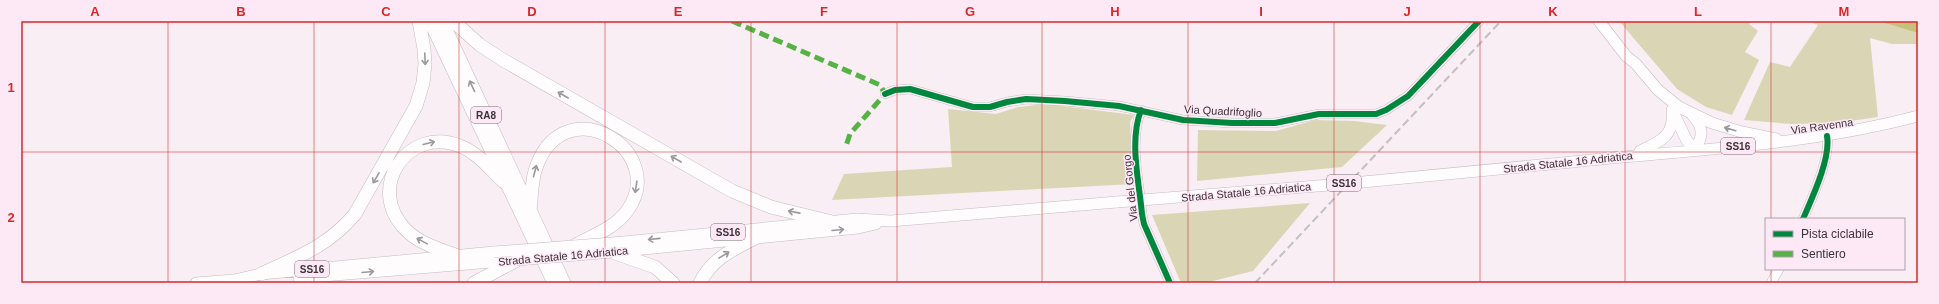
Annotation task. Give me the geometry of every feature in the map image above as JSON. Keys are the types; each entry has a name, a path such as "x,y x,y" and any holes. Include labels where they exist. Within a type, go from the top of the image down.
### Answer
{"highway":[{"path":"262,280 327,242 346,225 362,202 416,106 423,83 425,64 419,21"},
{"name":"RA8","path":"430,21 554,283"},
{"name":"RA8","path":"442,21 564,283"},
{"path":"454,21 480,45 503,60 719,184 770,207 832,222"},
{"path":"530,210 535,171 544,151 552,142 568,131 580,128 592,129 605,134 622,147 631,158 636,171 636,186 633,199 626,212 616,222 604,231 574,246"},
{"path":"458,256 422,242 407,230 396,216 390,202 389,186 394,171 403,158 414,149 428,143 436,141 452,143 468,150 480,158 509,187"},
{"path":"700,283 705,273 718,259 757,237"},
{"path":"612,252 628,251 654,267 673,283"},
{"path":"474,283 486,275 502,270 518,260"}],"main road":[{"name":"Via Ravenna","path":"1599,21 1626,56 1636,64 1664,95 1690,113 1728,128 1782,141"},
{"name":"Via Ravenna","path":"1607,21 1630,52 1636,64"},
{"name":"Via Ravenna","path":"1664,95 1687,141 1695,149"},
{"path":"1628,156 1653,146 1664,137 1672,125 1672,110"},
{"name":"Via Ravenna","path":"1690,113 1702,128 1702,136 1695,149"},
{"name":"Via Ravenna","path":"1695,149 1827,136 1879,126 1918,116"},
{"name":"Strada Statale 16 Adriatica","path":"196,283 234,280 262,280 480,258 574,246 628,251 858,228 891,221 1334,184 1695,149"},
{"name":"Strada Statale 16 Adriatica","path":"628,251 857,219 891,221"},
{"name":"Strada Statale 16 Adriatica","path":"262,280 458,256 518,260 612,252"}],"street":[{"name":"Via Quadrifoglio","path":"885,94 895,90 910,89 973,107 990,107 1006,102 1043,99 1141,110 1183,120 1232,123 1283,122 1319,114 1376,114 1386,110 1408,96 1479,21"},
{"name":"Via del Gorgo","path":"1141,110 1136,122 1135,138 1142,214 1144,224 1170,283"},
{"path":"1803,218 1827,154 1827,136"},
{"path":"1771,283 1778,270"}],"shaded area":[{"path":"1619,21 1751,21 1749,24 1758,31 1745,52 1759,60 1732,115 1706,107 1677,89"},
{"path":"1808,21 1918,21 1918,44 1892,44 1870,38 1878,117 1836,123 1791,124 1744,120 1770,62 1790,67 1818,25"},
{"path":"1879,21 1918,21 1918,33"},
{"path":"1047,104 1134,115 1130,122 1133,184 832,200 844,174 952,167 948,109 996,114 1018,107"},
{"path":"1315,120 1354,121 1387,125 1342,167 1197,181 1198,130 1276,131"},
{"path":"1310,203 1253,271 1205,283 1181,283 1152,215"}],"railway":[{"path":"1255,283 1501,21"}],"marked path":[{"path":"732,21 880,85 885,94 850,134 846,146"}],"cycle path":[{"path":"885,94 895,90 910,89 973,107 990,107 1026,99 1065,101 1119,106 1183,120 1232,123 1275,123 1319,114 1376,114 1386,110 1408,96 1479,21"},
{"path":"1141,110 1137,122 1135,148 1142,214 1144,224 1170,283"},
{"path":"1803,218 1824,166 1827,136"}]}
